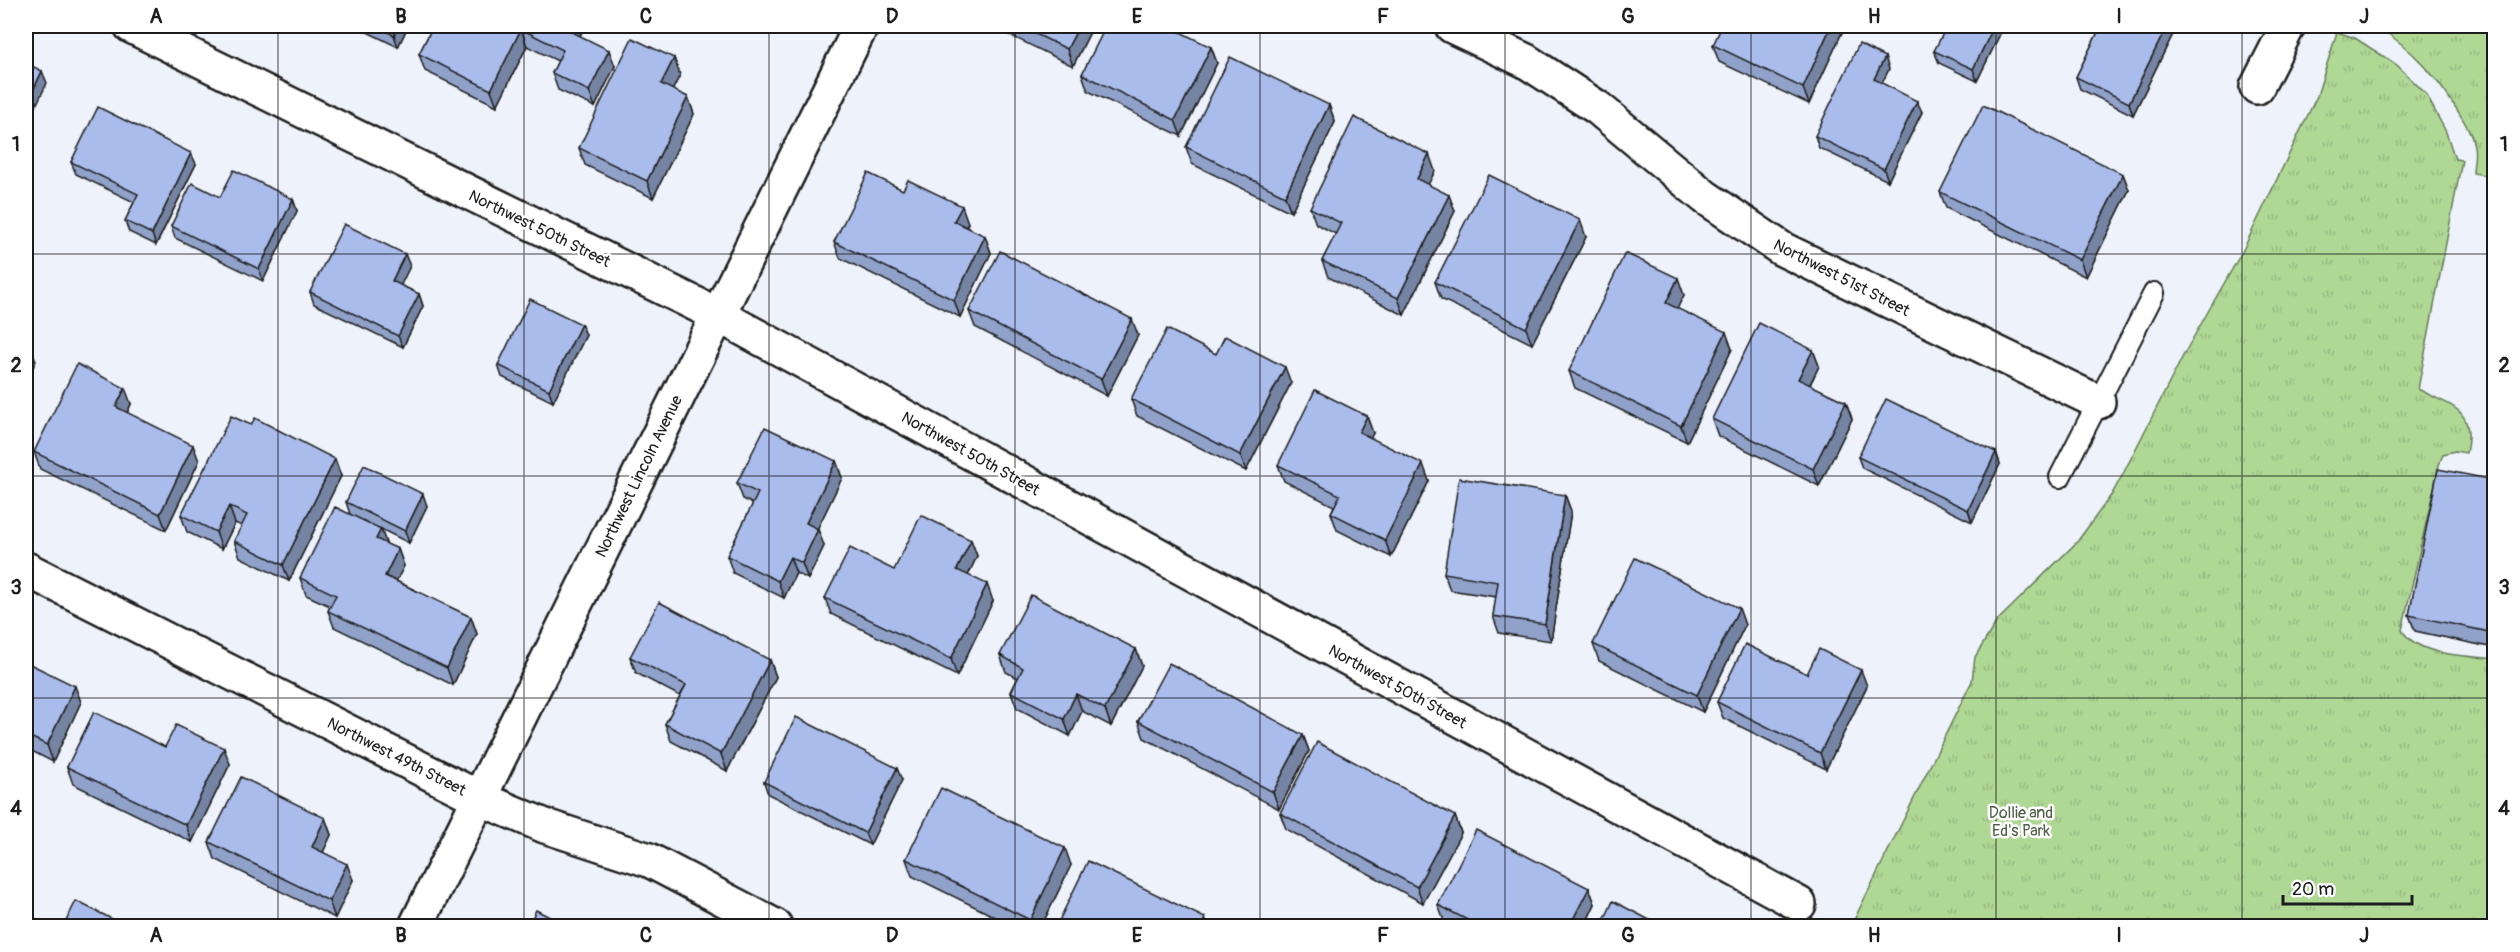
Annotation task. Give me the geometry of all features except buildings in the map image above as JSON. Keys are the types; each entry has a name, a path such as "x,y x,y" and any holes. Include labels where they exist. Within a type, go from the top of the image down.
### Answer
{"street":[{"name":"Northwest 50th Street","path":"131,26 717,315 1799,904"},
{"name":"Northwest Lincoln Avenue","path":"416,927 861,26"},
{"name":"Northwest 51st Street","path":"1452,26 1526,61 1598,108 1705,197 1782,249 2098,402"},
{"path":"2257,87 2288,26"},
{"name":"Northwest 49th Street","path":"26,569 479,798 545,826 649,860 776,927"}],"lane":[{"path":"2060,477 2154,293"}],"green space":[{"path":"2377,26 2494,26 2494,177 2473,173 2475,152 2473,141 2456,108 2421,62"},
{"name":"Dollie and Ed's Park","path":"2337,32 2355,38 2397,65 2426,94 2446,132 2455,159 2462,160 2418,389 2458,410 2464,417 2468,438 2466,453 2455,451 2443,454 2439,465 2402,630 2409,639 2431,650 2494,659 2494,926 1851,926 1972,681 1975,657 1997,621 2077,542 2112,494 2124,472 2184,354 2243,250 2317,96"}]}
